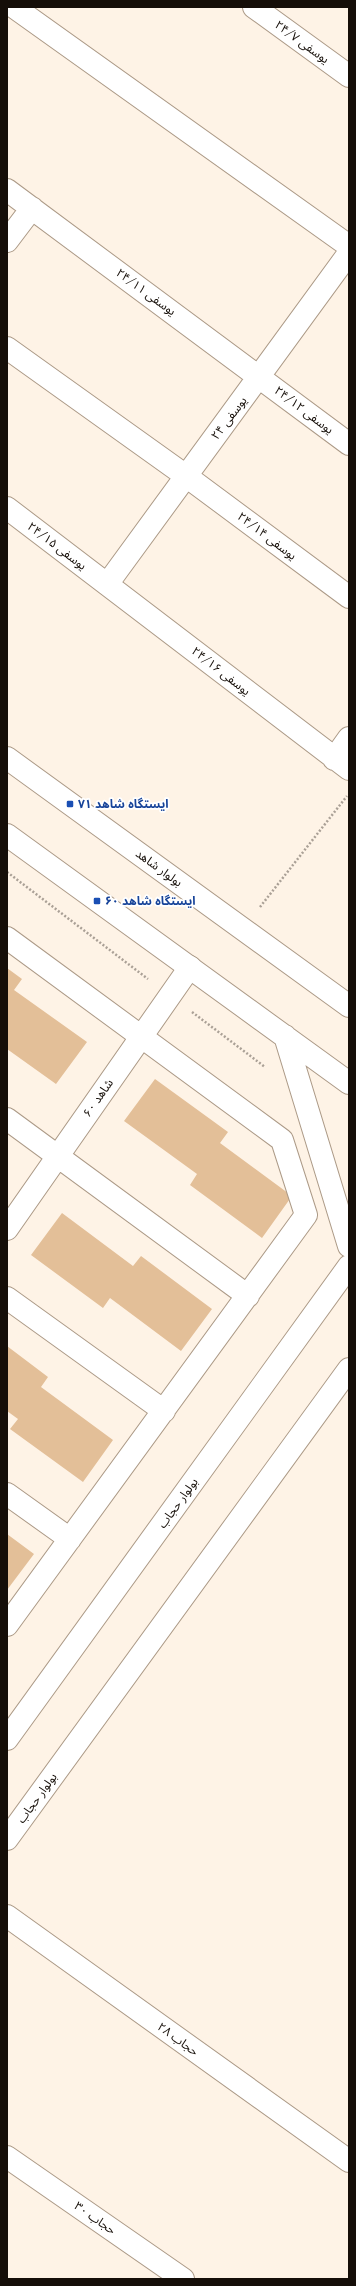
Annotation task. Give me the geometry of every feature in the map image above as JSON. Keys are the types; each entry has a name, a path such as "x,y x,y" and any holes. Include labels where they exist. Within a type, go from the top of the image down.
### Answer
{"street":[{"path":"14,7 349,246"},
{"name":"یوسفی ۲۴/۷","path":"254,7 349,76"},
{"name":"یوسفی ۲۴/۱۱","path":"7,190 260,377"},
{"path":"7,241 32,208"},
{"name":"یوسفی ۲۴","path":"108,583 260,377 349,253"},
{"name":"یوسفی ۲۴/۱۴","path":"7,348 186,476 349,597"},
{"name":"یوسفی ۲۴/۱۲","path":"260,377 349,444"},
{"name":"یوسفی ۲۴/۱۵","path":"7,508 108,583"},
{"name":"یوسفی ۲۴/۱۶","path":"108,583 341,764"},
{"path":"341,764 349,738"},
{"name":"بولوار شاهد","path":"7,758 243,929 346,1001"},
{"path":"7,835 349,1082"},
{"path":"7,938 140,1038 282,1140 306,1215 7,1625"},
{"name":"شاهد ۶۰","path":"7,1229 190,967"},
{"path":"285,1036 349,1246"},
{"path":"7,1119 248,1296"},
{"name":"بولوار حجاب","path":"7,1739 349,1266"},
{"path":"7,1298 164,1411"},
{"name":"بولوار حجاب","path":"7,1839 349,1369"},
{"path":"7,1494 70,1539"},
{"name":"حجاب ۲۸","path":"7,1916 349,2161"},
{"name":"حجاب ۳۰","path":"7,2157 183,2279"}],"path":[{"path":"243,929 349,794"},
{"path":"7,872 266,1067"}],"building":[{"path":"7,968 22,979 14,990 87,1042 56,1084 7,1049"},
{"path":"155,1079 228,1132 220,1143 292,1196 262,1238 190,1185 197,1174 124,1121"},
{"path":"62,1213 133,1266 141,1256 212,1309 181,1351 110,1298 103,1308 31,1255"},
{"path":"7,1346 48,1377 41,1387 113,1440 83,1482 10,1429 18,1419 7,1411"},
{"path":"7,1534 34,1554 7,1590"}],"place":[{"name":"ایستگاه شاهد ۷۱","path":"70,804"},
{"name":"ایستگاه شاهد ۶۰","path":"97,901"}]}
